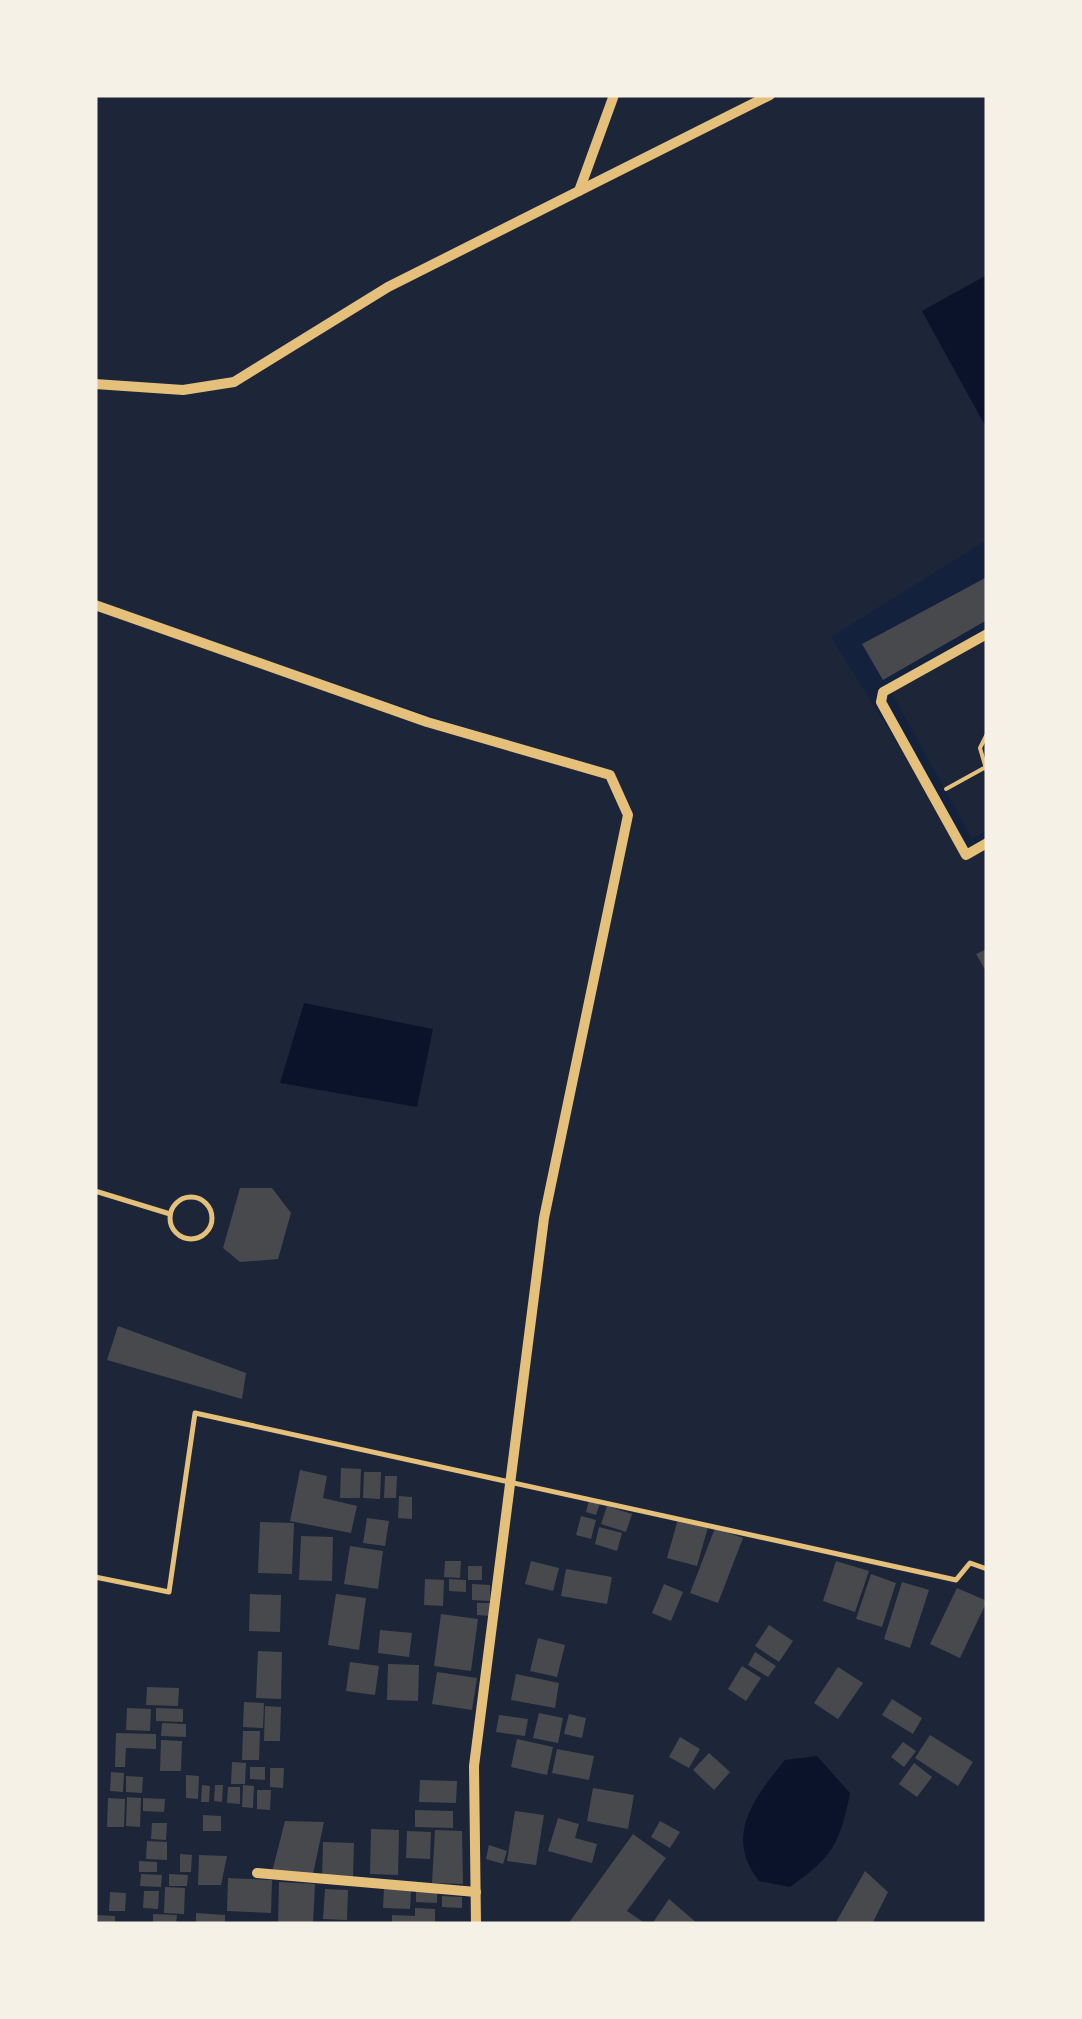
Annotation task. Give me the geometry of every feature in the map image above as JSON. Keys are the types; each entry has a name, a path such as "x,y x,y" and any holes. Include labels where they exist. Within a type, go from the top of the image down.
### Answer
{"street":[{"path":"580,192 614,95"},
{"path":"95,384 183,390 234,382 388,286 770,95"},
{"path":"95,606 427,722 610,775 628,815 544,1218 474,1766 476,1924"},
{"path":"987,634 883,692 881,702 966,855 987,843"},
{"path":"257,1873 476,1892"}],"lane":[{"path":"95,1191 170,1214"},
{"path":"182,1198 196,1198 208,1204 212,1224 203,1236 189,1240 172,1228 170,1214 182,1198"},
{"path":"95,1577 170,1592 195,1413 956,1580 970,1563 987,1569"}],"path":[{"path":"934,796 985,770 980,748 987,734"}],"shaded area":[{"path":"95,95 987,95 987,275 922,311 987,429 987,540 831,637 966,854 987,843 987,1924 95,1924","holes":["115,611 569,762 427,722"]},
{"path":"987,275 987,429 922,311"},
{"path":"987,640 987,831 972,838 890,690"},
{"path":"304,1003 433,1029 417,1107 280,1083"},
{"path":"817,1756 850,1793 838,1837 825,1858 790,1887 759,1881 744,1849 743,1833 753,1804 785,1760"}],"building":[{"path":"987,577 987,620 883,680 862,644"},
{"path":"987,949 987,973 976,954"},
{"path":"240,1188 272,1188 291,1213 278,1259 240,1262 223,1248"},
{"path":"118,1326 246,1373 242,1399 107,1360"},
{"path":"341,1468 361,1469 360,1498 340,1498"},
{"path":"300,1470 327,1476 323,1498 357,1506 351,1533 290,1521"},
{"path":"364,1472 381,1472 380,1499 363,1498"},
{"path":"385,1476 397,1476 396,1498 384,1498"},
{"path":"399,1496 412,1497 412,1519 398,1518"},
{"path":"589,1500 600,1503 596,1515 586,1512"},
{"path":"607,1506 632,1514 626,1532 601,1524"},
{"path":"581,1516 596,1520 591,1539 576,1535"},
{"path":"367,1518 389,1521 385,1546 363,1543"},
{"path":"678,1519 708,1527 697,1566 667,1558"},
{"path":"260,1522 294,1523 292,1574 258,1573"},
{"path":"599,1527 622,1533 617,1551 595,1544"},
{"path":"715,1528 743,1538 718,1603 690,1593"},
{"path":"301,1536 333,1537 332,1581 299,1580"},
{"path":"350,1546 383,1551 378,1589 344,1584"},
{"path":"445,1561 461,1561 460,1578 444,1577"},
{"path":"531,1561 559,1568 553,1591 525,1584"},
{"path":"836,1561 869,1571 855,1612 823,1601"},
{"path":"468,1566 482,1566 482,1580 468,1580"},
{"path":"566,1569 612,1577 607,1604 561,1596"},
{"path":"871,1574 896,1583 882,1627 856,1619"},
{"path":"425,1579 444,1580 443,1606 424,1605"},
{"path":"449,1579 466,1580 466,1592 449,1591"},
{"path":"902,1582 929,1590 910,1648 884,1639"},
{"path":"472,1584 490,1585 490,1601 472,1600"},
{"path":"664,1584 683,1592 671,1621 652,1613"},
{"path":"957,1588 987,1601 960,1658 930,1644"},
{"path":"250,1594 281,1595 280,1632 249,1631"},
{"path":"336,1594 366,1598 359,1650 328,1645"},
{"path":"477,1603 491,1603 491,1616 477,1615"},
{"path":"441,1614 478,1619 471,1671 434,1666"},
{"path":"769,1625 793,1641 779,1662 755,1646"},
{"path":"380,1630 412,1633 409,1657 378,1653"},
{"path":"538,1638 565,1645 557,1677 530,1671"},
{"path":"258,1651 282,1652 281,1699 256,1698"},
{"path":"755,1652 776,1666 768,1677 748,1665"},
{"path":"350,1662 379,1666 375,1695 346,1691"},
{"path":"388,1664 419,1665 418,1701 387,1700"},
{"path":"742,1666 761,1678 746,1701 728,1689"},
{"path":"838,1667 863,1683 838,1719 814,1703"},
{"path":"437,1672 477,1678 472,1710 432,1704"},
{"path":"516,1674 559,1683 555,1708 511,1700"},
{"path":"147,1687 179,1688 178,1706 146,1705"},
{"path":"892,1699 922,1718 913,1734 882,1715"},
{"path":"244,1702 264,1703 263,1728 243,1727"},
{"path":"265,1706 281,1707 280,1741 264,1741"},
{"path":"127,1708 151,1709 150,1731 126,1730"},
{"path":"156,1708 183,1709 183,1722 156,1721"},
{"path":"539,1713 563,1718 558,1743 533,1738"},
{"path":"569,1714 586,1718 582,1738 564,1734"},
{"path":"499,1715 528,1719 525,1736 496,1732"},
{"path":"162,1723 186,1724 186,1737 161,1736"},
{"path":"243,1731 260,1731 259,1760 242,1760"},
{"path":"116,1733 156,1734 156,1749 126,1748 125,1767 115,1767"},
{"path":"930,1735 973,1762 958,1786 915,1758"},
{"path":"680,1737 700,1749 689,1768 669,1757"},
{"path":"517,1739 553,1747 547,1775 511,1767"},
{"path":"161,1740 182,1741 181,1771 160,1771"},
{"path":"903,1742 916,1751 904,1767 891,1757"},
{"path":"557,1749 594,1756 589,1780 552,1773"},
{"path":"709,1753 730,1772 714,1790 693,1770"},
{"path":"232,1762 246,1763 245,1784 231,1784"},
{"path":"914,1763 932,1777 917,1797 899,1784"},
{"path":"250,1767 265,1767 265,1780 250,1779"},
{"path":"270,1768 284,1768 283,1788 270,1787"},
{"path":"111,1772 124,1773 123,1792 110,1791"},
{"path":"186,1775 199,1776 198,1799 186,1798"},
{"path":"126,1776 143,1777 142,1793 126,1792"},
{"path":"420,1780 457,1781 456,1803 419,1802"},
{"path":"202,1785 210,1786 209,1802 201,1802"},
{"path":"215,1785 223,1785 222,1802 214,1801"},
{"path":"243,1785 254,1786 253,1808 242,1807"},
{"path":"228,1787 240,1787 240,1804 227,1803"},
{"path":"593,1788 634,1795 628,1829 587,1821"},
{"path":"257,1790 271,1790 270,1810 257,1809"},
{"path":"127,1797 141,1798 140,1827 126,1826"},
{"path":"108,1798 125,1799 124,1827 107,1827"},
{"path":"143,1798 165,1799 164,1812 143,1811"},
{"path":"415,1810 453,1811 453,1828 415,1827"},
{"path":"515,1811 544,1815 536,1865 507,1861"},
{"path":"203,1815 221,1816 221,1831 203,1831"},
{"path":"558,1818 579,1824 575,1838 597,1844 592,1863 548,1851"},
{"path":"285,1821 324,1822 313,1874 272,1872"},
{"path":"660,1821 680,1832 670,1848 651,1837"},
{"path":"152,1823 167,1823 166,1840 151,1839"},
{"path":"371,1829 399,1830 398,1875 370,1874"},
{"path":"435,1830 462,1831 463,1884 432,1883"},
{"path":"407,1831 431,1832 430,1859 406,1858"},
{"path":"633,1834 666,1858 627,1911 646,1924 568,1924"},
{"path":"147,1841 167,1842 167,1860 146,1859"},
{"path":"323,1842 354,1843 353,1879 322,1878"},
{"path":"489,1845 507,1851 503,1864 486,1859"},
{"path":"180,1854 192,1855 191,1872 180,1872"},
{"path":"199,1855 227,1856 221,1885 198,1885"},
{"path":"139,1861 157,1862 157,1872 139,1872"},
{"path":"865,1871 888,1892 872,1924 835,1924"},
{"path":"141,1874 162,1875 161,1887 140,1886"},
{"path":"169,1874 188,1875 187,1886 169,1886"},
{"path":"228,1878 272,1880 271,1913 227,1911"},
{"path":"279,1882 315,1884 313,1924 278,1924"},
{"path":"165,1887 185,1888 184,1914 164,1913"},
{"path":"325,1889 348,1890 347,1920 323,1919"},
{"path":"384,1889 411,1890 410,1909 383,1908"},
{"path":"144,1891 159,1891 158,1909 143,1908"},
{"path":"416,1891 437,1892 437,1903 416,1902"},
{"path":"110,1892 126,1893 125,1911 109,1911"},
{"path":"442,1896 462,1897 462,1908 442,1907"},
{"path":"669,1899 698,1924 652,1924"},
{"path":"415,1908 435,1909 435,1924 392,1924 392,1915 415,1916"},
{"path":"196,1913 225,1915 225,1924 196,1924"},
{"path":"153,1914 177,1915 176,1924 153,1924"},
{"path":"97,1915 115,1916 115,1924 97,1924"}]}
